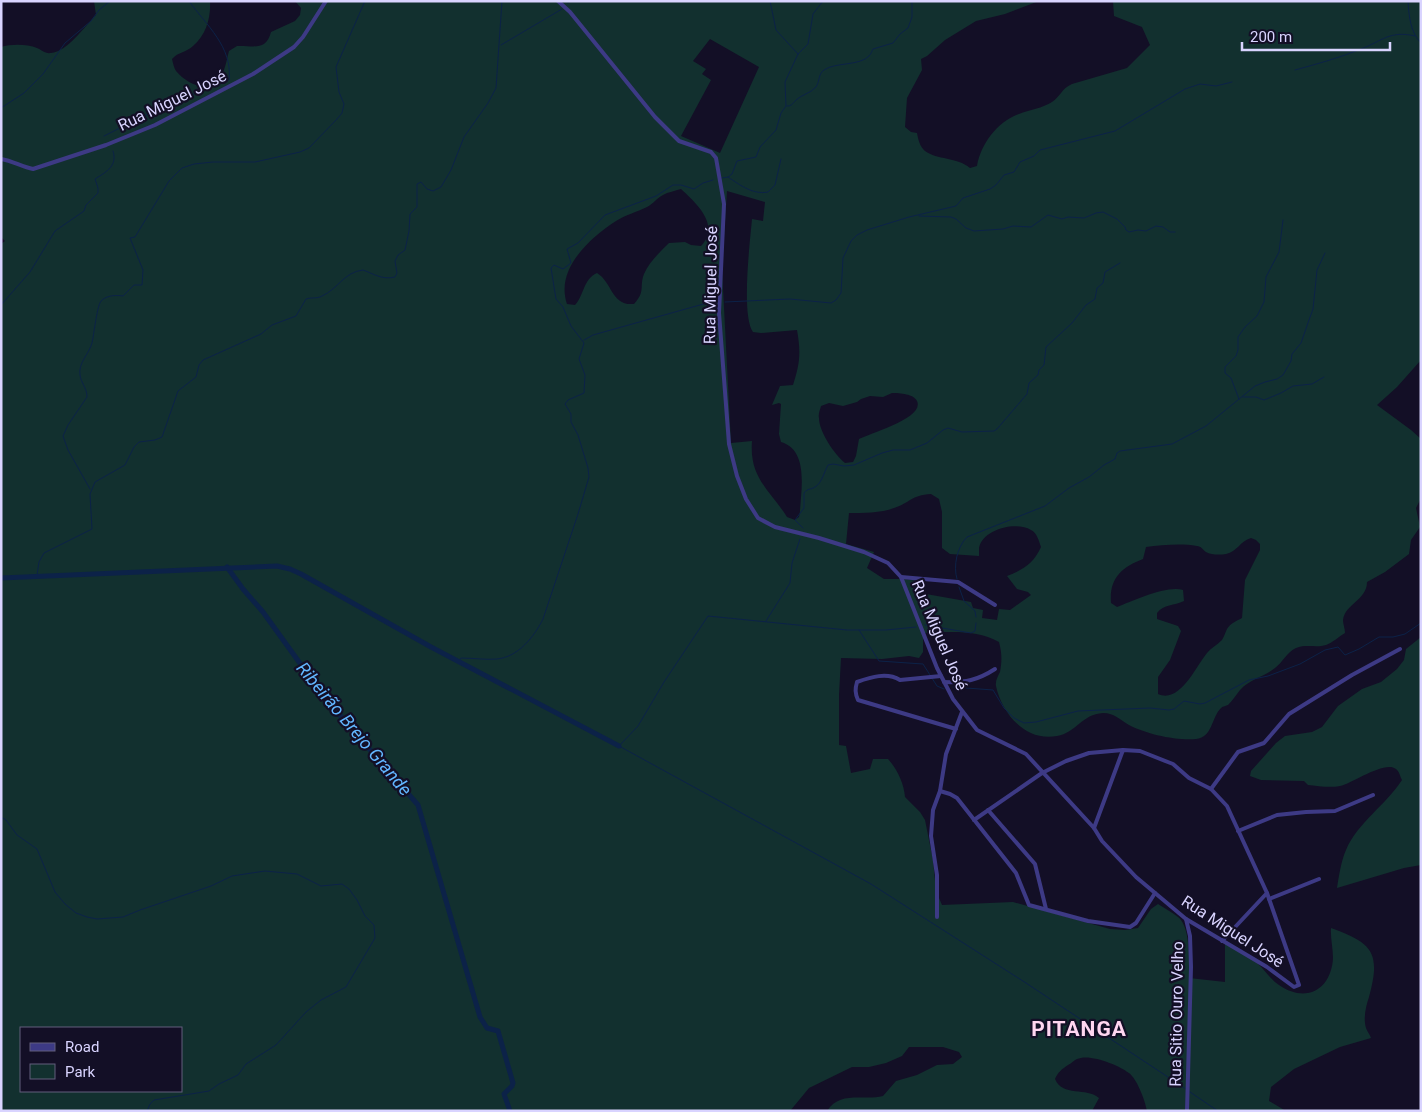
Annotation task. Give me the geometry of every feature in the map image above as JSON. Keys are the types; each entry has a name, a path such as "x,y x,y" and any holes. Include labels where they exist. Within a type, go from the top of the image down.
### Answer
{"street":[{"name":"Rua Miguel José","path":"1,159 24,168 33,169 155,125 253,74 294,47 303,37 326,1"},
{"name":"Rua Miguel José","path":"558,1 570,12 655,117 679,141 711,152 716,158 724,204 719,313 729,444 737,476 746,499 758,518 775,527 819,538 877,557 888,564 901,577 941,676 953,699 977,730 1026,754 1094,828 1102,841 1136,878 1186,919 1266,967 1294,987 1297,987 1298,985 1269,899"},
{"path":"901,577 958,582 995,605"},
{"path":"1211,788 1238,752 1264,743 1289,714 1352,675 1400,649"},
{"path":"944,682 960,683 981,677 995,669"},
{"path":"941,676 900,680 886,675 869,678 857,682 856,696 858,700 956,729"},
{"path":"937,917 937,875 931,836 933,810 940,790 946,754 962,712"},
{"path":"1094,828 1123,750"},
{"path":"974,820 1042,773 1066,762 1089,753 1123,750 1140,751 1173,764 1189,778 1211,788 1227,806 1269,899 1319,879"},
{"path":"940,790 957,798 1016,873 1029,904 1088,921 1130,927 1136,923 1155,893"},
{"path":"1238,830 1277,815 1335,811 1374,795"},
{"path":"988,810 1035,864 1046,909"},
{"path":"1222,941 1267,893"},
{"name":"Rua Sitio Ouro Velho","path":"1186,919 1190,936 1191,967 1187,1111"}],"green space":[{"path":"94,1 210,1 210,14 198,42 172,59 176,71 185,79 196,85 208,86 213,85 220,78 229,51 237,46 262,45 269,38 271,32 295,21 300,15 301,8 295,1 1039,1 1005,14 976,21 945,40 921,59 922,70 907,98 905,127 911,132 917,133 925,151 935,156 965,164 970,168 977,166 986,142 1004,122 1019,114 1048,104 1072,84 1127,68 1150,45 1142,27 1114,16 1113,1 1421,1 1421,360 1397,387 1377,405 1421,439 1421,498 1416,508 1420,527 1411,540 1409,554 1385,572 1367,582 1364,593 1345,615 1343,620 1345,633 1326,645 1304,646 1293,650 1275,668 1244,686 1228,705 1221,708 1206,735 1196,739 1171,738 1153,734 1129,725 1114,715 1107,713 1096,714 1064,734 1046,737 1035,735 1017,724 1010,716 999,696 996,684 1001,664 999,642 972,633 923,633 923,652 919,658 909,656 882,659 841,658 839,695 839,745 846,746 851,773 870,769 873,759 888,759 894,767 902,781 905,797 925,820 933,860 936,891 942,905 1013,902 1110,929 1125,930 1138,928 1151,909 1158,904 1178,917 1185,929 1189,954 1189,978 1225,982 1225,941 1257,963 1279,985 1296,993 1312,992 1319,989 1329,976 1333,962 1331,928 1345,933 1365,945 1373,960 1373,982 1365,1016 1366,1028 1371,1038 1340,1047 1294,1069 1271,1087 1269,1101 1286,1111 1147,1111 1140,1090 1129,1073 1111,1063 1082,1058 1075,1060 1060,1071 1055,1079 1058,1085 1063,1088 1088,1093 1099,1098 1092,1111 827,1111 832,1105 845,1098 883,1096 896,1081 917,1075 937,1065 953,1064 962,1057 959,1052 943,1047 909,1047 902,1056 886,1063 869,1067 852,1067 809,1088 790,1111 1,1111 1,244 5,241 1,237 1,47 24,45 47,53 57,52 81,32 96,15","holes":["710,39 759,67 720,153 681,136 711,80 702,74 706,69 693,61","681,189 699,208 707,222 708,230 701,246 685,242 669,243 655,257 646,270 640,296 634,304 626,304 616,298 606,282 597,273 586,283 575,305 567,304 566,279 570,267 586,246 616,221 647,207 665,194","727,191 765,202 763,221 752,219 747,278 749,323 753,332 797,330 799,358 793,385 780,386 772,405 781,404 779,434 781,442 790,446 800,462 802,482 800,511 799,517 795,520 787,517 757,474 752,454 752,441 731,443 722,269","892,393 906,394 917,401 917,407 905,419 859,439 853,462 845,463 832,449 822,430 819,416 821,406 829,403 843,406 870,396 883,397","931,494 939,499 942,512 942,548 950,554 979,556 979,548 982,541 1001,528 1025,527 1033,531 1038,537 1041,547 1035,557 1027,565 1007,576 1017,589 1028,592 1031,595 1010,610 999,609 997,620 982,618 983,610 973,608 971,602 926,594 925,582 884,579 867,568 874,552 846,544 849,513 889,510 919,496","1251,538 1260,544 1260,550 1245,580 1242,618 1228,627 1222,640 1207,653 1180,689 1166,696 1158,694 1158,677 1170,660 1181,631 1178,626 1157,619 1157,613 1166,607 1184,601 1183,590 1176,589 1159,592 1117,607 1111,603 1112,587 1115,580 1123,570 1143,559 1146,547 1191,545 1200,547 1208,553 1221,555 1230,553 1244,541"]},
{"path":"1421,637 1421,865 1404,868 1337,888 1340,869 1351,840 1402,780 1398,771 1391,767 1384,767 1340,786 1324,787 1308,785 1304,781 1261,780 1250,776 1251,771 1276,743 1285,736 1312,732 1322,727 1338,706 1362,689 1381,682 1397,669 1404,660 1406,649"}],"waterway":[{"path":"1,108 24,93 43,74 65,43 91,21 99,10 110,1"},
{"path":"104,136 166,105 229,80 229,68 223,47 189,1"},
{"path":"90,489 68,450 63,436 68,425 87,397 80,371 92,343 101,301 109,297 123,296 134,285 142,285 143,270 130,238 135,237 169,181 182,168 194,164 213,162 255,162 300,152 309,148 342,113 344,104 339,92 336,67 365,1"},
{"path":"37,575 39,562 44,553 92,529 90,494 95,482 125,465 134,447 139,442 162,437 178,391 196,377 199,365 203,360 261,334 272,325 296,316 306,299 328,293 356,271 363,270 382,277 395,277 397,273 395,261 398,255 405,250 410,214 417,207 417,184 421,182 427,189 433,191 441,187 451,170 464,137 488,103 496,88 502,1"},
{"path":"770,1 776,30 798,54"},
{"path":"728,177 732,174 737,161 756,157 760,147 776,130 781,113 786,106 785,82 798,54 808,44 813,14 823,1"},
{"path":"787,106 814,89 824,70 860,61 869,56 873,49 893,43 908,28 912,17 912,1"},
{"path":"1408,1 1412,29 1421,43"},
{"path":"501,45 562,9"},
{"path":"1295,70 1361,49 1392,35 1415,36"},
{"path":"725,302 790,299 831,303 841,293 843,258 851,241 857,235 909,217 956,206 963,198 990,189 1004,175 1014,172 1020,162 1034,156 1040,150 1115,131 1185,89 1200,84 1216,86 1232,82"},
{"path":"1,305 30,272 55,231 84,211 86,205 98,193 95,179 112,165 114,161 113,151"},
{"path":"722,178 728,177 752,191 768,192 775,185 781,159"},
{"path":"459,661 461,658 497,659 505,657 518,650 535,633 543,619 589,477 578,435 571,422 571,414 565,404 568,400 584,393 585,375 579,359 584,343 571,326 563,307 556,299 551,268 554,265 563,269 571,263 567,249 578,243 605,215 656,196 673,185 694,189 703,183 713,180"},
{"path":"919,216 951,217 966,228 974,231 1003,229 1013,226 1031,227 1048,215 1062,219 1068,217 1084,218 1103,212 1117,219 1129,232 1146,231 1156,226 1163,227 1170,232 1175,232"},
{"path":"1239,399 1231,378 1225,373 1225,367 1236,356 1238,337 1245,327 1257,316 1264,302 1266,277 1279,252 1283,220"},
{"path":"957,579 955,568 957,557 967,537 1045,506 1069,488 1115,459 1120,451 1172,444 1206,426 1255,386 1277,379 1283,375 1291,361 1292,354 1301,343 1313,309 1317,270 1325,253"},
{"path":"803,528 795,520 804,508 804,493 819,483 828,465 854,465 893,450 910,450 927,443 948,428 962,432 994,431 997,429 1027,394 1029,383 1038,375 1039,370 1044,365 1046,347 1072,323 1086,305 1095,299 1097,288 1103,283 1105,272 1120,263"},
{"path":"584,340 593,335 707,303"},
{"path":"1243,397 1256,397 1264,400 1293,386 1312,384 1324,377"},
{"path":"766,621 790,583 792,563 800,539"},
{"path":"1,578 277,566 290,569 431,647 619,746"},
{"name":"Ribeirão Brejo Grande","path":"227,567 263,612 325,698 418,805 480,1017 487,1028 498,1031 513,1083 504,1094 510,1111"},
{"path":"959,587 964,601 975,611 976,617"},
{"path":"916,627 886,630 847,630 708,616 664,682 638,726 619,746 871,884 1026,983 1186,1089"},
{"path":"925,625 971,633 975,631 976,623"},
{"path":"953,687 993,690 1004,708 1014,718 1024,723 1036,722 1078,711 1150,708 1169,710 1174,709 1184,701 1205,703 1249,680 1268,676 1300,664 1325,650 1338,647 1345,655 1379,637 1393,637 1405,634 1421,623"},
{"path":"859,630 879,661 923,664 937,686 944,689"},
{"path":"1,817 6,820 17,835 37,849 55,892 65,904 76,913 87,917 97,919 123,917 211,886 232,876 265,871 297,874 321,886 342,884 349,889 365,916 374,925 375,938 346,987 321,1000 306,1012 276,1045 246,1064 238,1075 209,1091 154,1100 147,1111"},
{"path":"1190,1092 1218,1111"}],"district":[{"name":"PITANGA","path":"1079,1029"}]}
